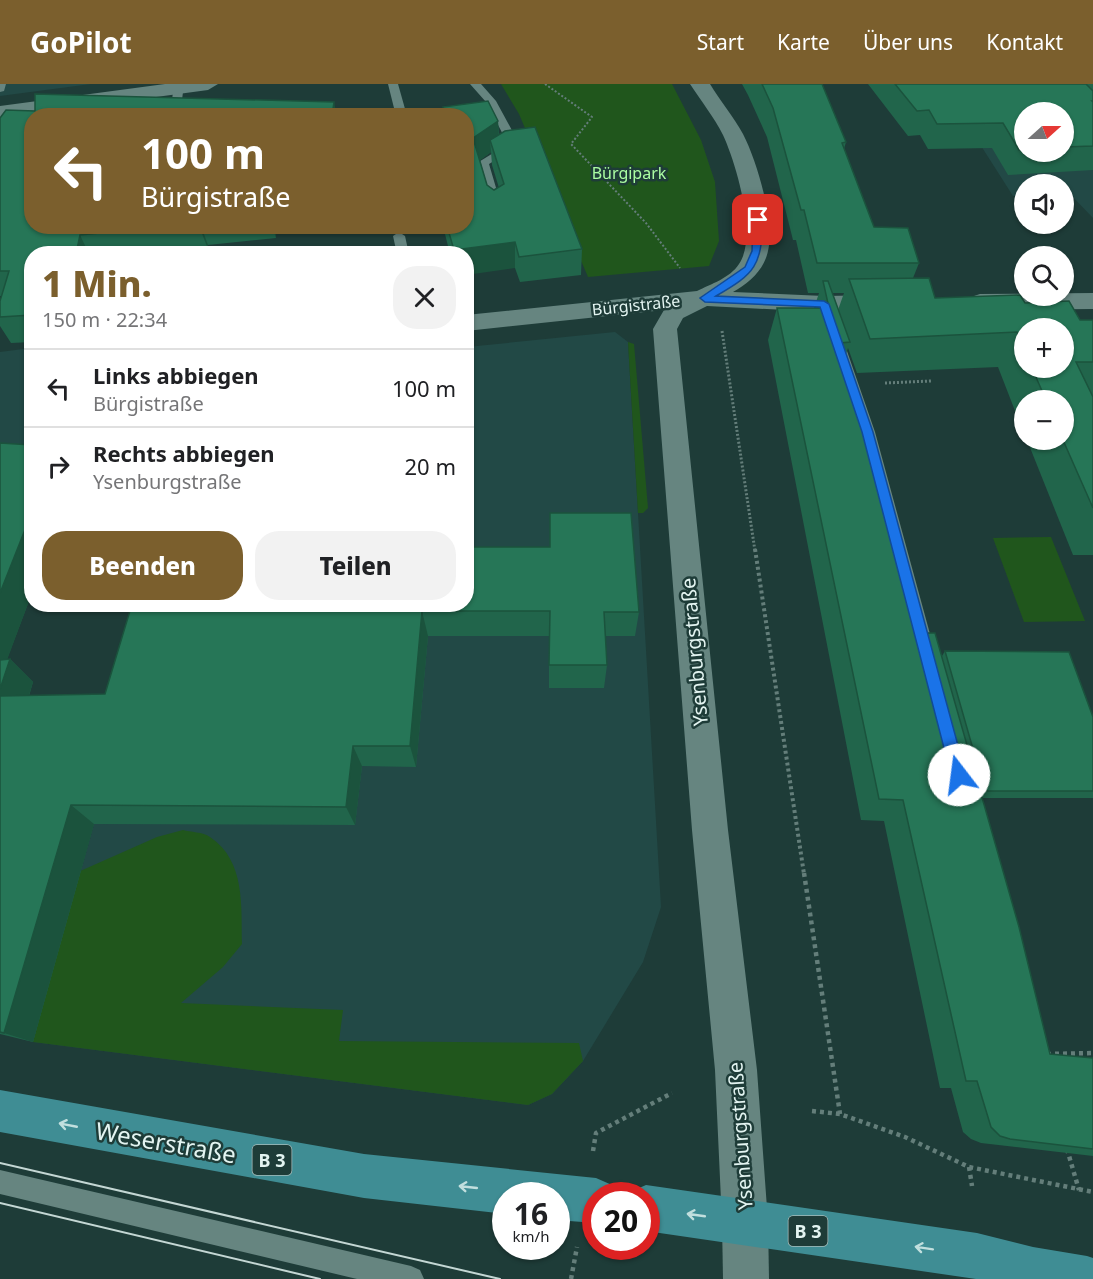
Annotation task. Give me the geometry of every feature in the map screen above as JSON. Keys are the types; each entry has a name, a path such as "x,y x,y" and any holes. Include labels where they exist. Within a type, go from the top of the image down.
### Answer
{"main road":[{"name":"Weserstraße","path":"0,1111 364,1176 492,1190"},
{"name":"B 3","path":"660,1210 977,1256 1033,1270 1087,1279"}],"street":[{"path":"30,108 179,86 208,84"},
{"name":"Ysenburgstraße","path":"700,84 733,135 758,220 757,251 749,268 735,281 674,313 665,329 709,820 736,1070 746,1222 746,1279"},
{"path":"0,112 24,109"},
{"name":"Bürgistraße","path":"474,322 705,298 829,321 906,303"},
{"path":"952,302 1093,301"}],"lane":[{"path":"0,89 1,84"},
{"path":"393,84 400,108"},
{"path":"475,84 491,101 514,145 483,164 497,210"},
{"path":"177,108 179,86"},
{"path":"399,236 401,246"},
{"path":"829,321 868,432 932,672"},
{"path":"0,1182 411,1279"}],"path":[{"path":"545,84 592,117 571,144 646,224 705,298 721,325 840,1114"},
{"path":"851,384 931,381"},
{"path":"1041,1054 1093,1053"},
{"path":"593,1151 596,1133 672,1093"},
{"path":"812,1111 840,1114 905,1137 969,1167 1093,1192"},
{"path":"1066,1145 1079,1190"},
{"path":"969,1167 972,1186"},
{"path":"571,1279 582,1237"}],"shaded area":[{"path":"0,84 91,84 0,96"},
{"path":"1074,116 1093,125 1093,218 1074,198 1074,174 1014,174 1013,196 969,127 1014,147 1014,162 1074,162"},
{"path":"615,332 628,342 661,907 643,962 583,1061 552,1094 528,1105 33,1042 94,824 452,612 474,612 474,346"},
{"path":"24,349 24,458 0,456 0,352"}],"green space":[{"name":"Bürgipark","path":"501,84 672,84 701,140 715,182 719,241 709,266 588,277 519,114"},
{"path":"628,342 634,344 648,508 643,513 638,513"},
{"path":"1051,537 1085,621 1024,622 993,538"},
{"path":"183,830 207,835 222,847 230,859 236,872 241,900 242,944 223,967 181,1003 343,1010 339,1041 579,1043 583,1061 552,1094 528,1105 33,1042 64,924 69,876 157,837"}],"building":[{"path":"762,84 822,84 846,142 842,143 874,227 908,228 919,263 817,263 804,210 801,210 773,108"},
{"path":"895,84 1086,84 1093,91 1093,146 1074,147 1074,102 1014,102 1014,142 1003,123 937,124 929,110 917,111"},
{"path":"35,94 334,102 333,108 35,108"},
{"path":"488,101 498,121 474,137 474,108 443,107"},
{"path":"6,110 24,111 24,234 90,234 80,235 78,246 24,246 24,316 0,317 0,301 9,271 0,271 0,118"},
{"path":"535,127 582,249 519,257 515,242 474,247 453,246 449,234 474,234 474,141 487,185 494,190 504,184 490,140 505,131"},
{"path":"929,278 935,298 1014,295 1014,306 1072,306 1080,320 1093,320 1093,362 1076,362 1093,397 1093,508 1067,450 1074,450 1074,390 1042,390 1036,378 1074,378 1074,318 1014,318 1014,332 870,339 849,279"},
{"path":"823,281 828,281 850,342 840,343 916,633 935,633 1019,927 1050,1054 1093,1058 1093,1149 1000,1136 991,1127 977,1081 966,1081 903,800 879,799 777,308 829,308"},
{"path":"0,443 24,444 24,532 0,593"},
{"path":"550,513 631,513 639,612 604,612 607,665 549,665 550,611 474,611 474,547 550,547"},
{"path":"130,612 422,612 410,746 353,746 346,807 71,805 4,1033 0,1032 0,696 105,694"},
{"path":"945,651 1069,652 1093,717 1093,791 985,791"},
{"path":"10,659 0,689 0,660"}],"tram line":[{"path":"0,1163 500,1279"},
{"path":"0,1203 320,1279"}],"route":[{"path":"758,220 757,251 749,268 735,281 705,298 824,304 868,432 959,775"}]}
